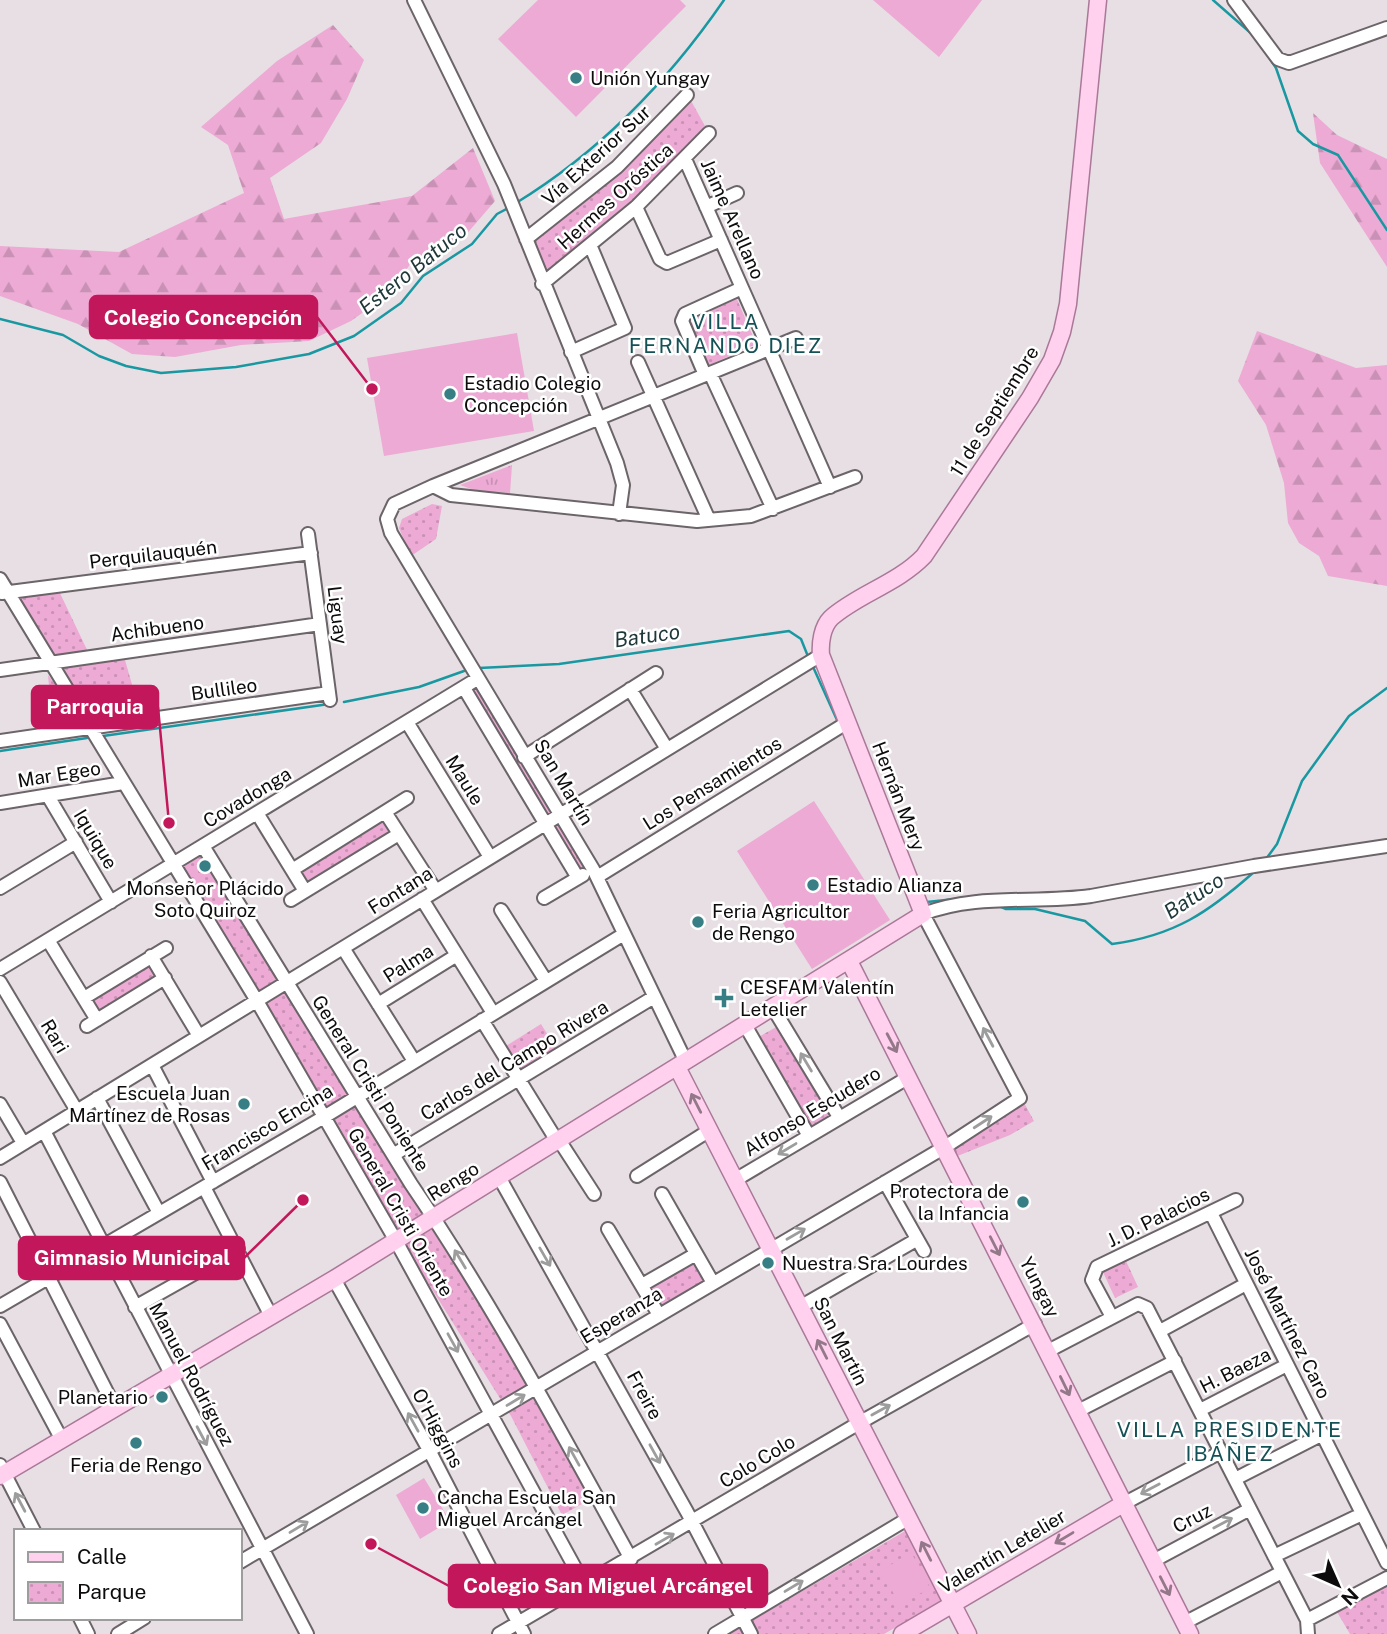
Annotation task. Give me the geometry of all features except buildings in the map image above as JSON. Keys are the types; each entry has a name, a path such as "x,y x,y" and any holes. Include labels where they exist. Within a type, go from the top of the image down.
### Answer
{"main road":[{"name":"11 de Septiembre","path":"821,655 823,634 831,618 906,572 924,556 1052,360 1068,304 1098,0"},
{"name":"Hernán Mery","path":"821,655 923,914"},
{"name":"Rengo","path":"2,1472 62,1440 334,1279 923,914"},
{"name":"Yungay","path":"849,961 1187,1629"},
{"name":"San Martín","path":"682,1064 735,1180 968,1634"},
{"name":"Valentín Letelier","path":"902,1634 1123,1504"}],"street":[{"path":"414,0 512,206 600,419 622,477 619,514"},
{"path":"1234,0 1279,59 1289,63 1387,28"},
{"name":"Vía Exterior Sur","path":"526,239 617,167 687,95"},
{"name":"Hermes Oróstica","path":"542,284 591,247 636,207 709,133"},
{"name":"Jaime Arellano","path":"685,159 830,487"},
{"path":"706,207 737,193"},
{"path":"636,207 660,259 667,263 721,240"},
{"path":"571,352 625,328 591,247"},
{"path":"742,288 685,314 682,321 773,509"},
{"path":"433,486 796,338"},
{"path":"638,362 709,520"},
{"path":"433,486 451,495 619,514 709,520 751,516 855,477"},
{"name":"San Martín","path":"433,486 394,505 387,519 391,533 595,873 654,997 682,1064"},
{"name":"Liguay","path":"308,534 329,697"},
{"name":"Perquilauquén","path":"3,592 311,553"},
{"name":"General Cristi Oriente","path":"0,579 3,592 257,1001 396,1241 584,1586"},
{"name":"Achibueno","path":"0,670 320,624"},
{"name":"Fontana","path":"0,1158 821,655"},
{"path":"524,757 656,673"},
{"name":"Covadonga","path":"0,969 477,679"},
{"name":"San Martín","path":"464,688 579,878"},
{"path":"630,689 667,749"},
{"name":"Bullileo","path":"0,741 329,697"},
{"name":"Maule","path":"407,722 490,857"},
{"name":"Los Pensamientos","path":"544,898 579,878 595,873 848,722"},
{"name":"Mar Egeo","path":"0,803 123,783"},
{"name":"Iquique","path":"48,796 111,902"},
{"path":"292,870 407,799"},
{"path":"385,812 436,891"},
{"path":"257,813 305,891"},
{"path":"291,900 399,834"},
{"path":"0,888 76,842"},
{"name":"General Cristi Poniente","path":"203,846 393,1155 435,1217 536,1387 631,1559"},
{"path":"923,914 972,901 1065,900 1254,866 1387,846"},
{"path":"0,876 26,873"},
{"path":"422,899 457,955 519,1079 594,1194"},
{"path":"501,910 546,981"},
{"name":"Hernán Mery","path":"923,914 1020,1098"},
{"name":"Francisco Encina","path":"0,1306 324,1117 624,934"},
{"path":"48,940 83,998 92,1023 165,978"},
{"path":"83,998 166,948"},
{"path":"343,948 414,1061"},
{"name":"Palma","path":"378,1004 457,955"},
{"path":"152,956 199,1036"},
{"name":"Rari","path":"0,982 77,1111"},
{"name":"Carlos del Campo Rivera","path":"393,1155 654,997"},
{"path":"773,1007 839,1117"},
{"path":"745,1025 809,1136"},
{"path":"152,1065 271,1316"},
{"name":"Alfonso Escudero","path":"735,1180 909,1077"},
{"path":"97,1098 159,1213"},
{"name":"Esperanza","path":"242,1561 945,1147 1020,1098"},
{"path":"0,1104 23,1143"},
{"path":"637,1176 710,1130"},
{"name":"Manuel Rodríguez","path":"44,1131 307,1634"},
{"name":"Freire","path":"499,1177 599,1351 751,1634"},
{"path":"0,1182 116,1408"},
{"path":"884,1182 924,1251"},
{"path":"662,1194 713,1283"},
{"name":"J. D. Palacios","path":"1112,1317 1093,1280 1097,1267 1236,1200"},
{"name":"José Martínez Caro","path":"1212,1213 1387,1563"},
{"path":"608,1229 659,1315"},
{"path":"800,1307 916,1240"},
{"path":"135,1307 238,1249"},
{"name":"Esperanza","path":"642,1285 696,1254"},
{"name":"O'Higgins","path":"334,1279 429,1450 521,1628"},
{"path":"1160,1331 1246,1284"},
{"path":"1048,1351 1138,1304 1147,1308 1307,1620 1308,1634"},
{"path":"0,1324 62,1440"},
{"name":"Colo Colo","path":"499,1634 521,1628 584,1586 859,1423 1035,1324"},
{"path":"1077,1411 1175,1361"},
{"name":"H. Baeza","path":"1200,1410 1287,1365"},
{"path":"1235,1479 1323,1434"},
{"path":"1123,1504 1221,1452"},
{"path":"2,1472 33,1529"},
{"name":"Cruz","path":"1153,1561 1250,1509"},
{"path":"1274,1556 1362,1514"},
{"path":"715,1634 909,1518"},
{"path":"1187,1629 1282,1572"},
{"path":"1307,1620 1387,1578"},
{"path":"118,1634 141,1620"}],"green space":[{"name":"Unión Yungay","path":"538,0 680,0 686,6 576,117 498,39"},
{"path":"873,0 982,0 939,57"},
{"path":"333,25 364,60 347,99 321,143 270,178 284,219 412,196 473,148 495,201 464,237 411,263 390,293 351,321 309,341 241,345 175,357 132,354 78,324 0,296 0,246 119,252 244,193 228,145 201,127 277,61"},
{"path":"690,99 705,126 688,146 653,183 595,234 555,267 549,270 543,267 535,240 538,236 618,172"},
{"path":"1313,113 1337,135 1387,159 1387,267 1320,163"},
{"path":"737,299 756,344 707,366 690,326 693,319"},
{"path":"1257,331 1356,368 1387,365 1387,586 1328,576 1319,556 1299,543 1288,523 1284,483 1266,425 1238,381"},
{"name":"Estadio Colegio Concepción","path":"517,333 534,431 384,456 367,358"},
{"path":"512,465 510,493 477,491 460,485"},
{"path":"432,504 442,506 436,539 411,556 399,528 402,519"},
{"path":"58,589 89,654 52,659 14,597"},
{"path":"125,660 141,716 91,721 54,665"},
{"path":"48,675 84,723 53,728"},
{"path":"476,685 589,868 579,873 469,690"},
{"name":"Estadio Alianza","path":"814,801 890,920 812,969 737,851"},
{"path":"384,816 394,833 306,889 295,871"},
{"path":"203,854 426,1215 397,1232 182,868"},
{"path":"150,961 160,978 97,1016 88,999"},
{"path":"541,1024 557,1050 522,1072 506,1046"},
{"path":"780,1025 833,1113 807,1128 755,1039"},
{"path":"1022,1099 1034,1121 1010,1135 955,1157 948,1147"},
{"path":"432,1225 538,1399 591,1499 562,1515 511,1416 402,1241"},
{"path":"695,1257 711,1283 660,1313 645,1286"},
{"path":"1126,1261 1138,1287 1115,1298 1103,1272"},
{"name":"Cancha Escuela San Miguel Arcángel","path":"424,1478 450,1521 420,1539 396,1495"},
{"path":"907,1530 943,1600 884,1634 729,1634"},
{"path":"911,1552 930,1588 900,1605 881,1571"},
{"path":"1387,1584 1387,1634 1350,1634 1337,1612"}],"waterway":[{"name":"Estero Batuco","path":"516,203 576,161 630,112 680,58 724,0"},
{"name":"Estero Batuco","path":"1213,0 1253,35"},
{"name":"Estero Batuco","path":"1267,54 1276,68 1298,131 1313,144 1338,155 1387,230"},
{"name":"Estero Batuco","path":"0,319 63,335 99,356 126,366 161,373 236,367 309,354 354,336 401,303 423,276 472,244 497,214 510,207"},
{"name":"Batuco","path":"479,668 559,664 789,631 801,639 807,654"},
{"name":"Batuco","path":"814,669 837,720"},
{"name":"Batuco","path":"344,702 419,687 464,671"},
{"name":"Batuco","path":"1266,859 1277,844 1302,781 1349,716 1387,688"},
{"name":"Batuco","path":"103,736 329,704"},
{"name":"Batuco","path":"0,751 87,738"},
{"name":"Batuco","path":"999,906 1006,909 1035,909 1085,921 1112,944 1154,935 1189,920 1222,899 1254,872"},
{"name":"Batuco","path":"927,902 955,899"}],"place":[{"name":"Unión Yungay","path":"576,78"},
{"name":"Colegio Concepción","path":"372,389"},
{"name":"Estadio Colegio Concepción","path":"450,394"},
{"name":"Parroquia","path":"169,823"},
{"name":"Monseñor Plácido Soto Quiroz","path":"205,866"},
{"name":"Estadio Alianza","path":"813,885"},
{"name":"Feria Agricultor de Rengo","path":"698,922"},
{"name":"CESFAM Valentín Letelier","path":"724,998"},
{"name":"Escuela Juan Martínez de Rosas","path":"244,1104"},
{"name":"Gimnasio Municipal","path":"303,1200"},
{"name":"Protectora de la Infancia","path":"1023,1202"},
{"name":"Nuestra Sra. Lourdes","path":"768,1263"},
{"name":"Planetario","path":"162,1397"},
{"name":"Feria de Rengo","path":"136,1443"},
{"name":"Cancha Escuela San Miguel Arcángel","path":"423,1508"},
{"name":"Colegio San Miguel Arcángel","path":"371,1544"}],"district":[{"name":"VILLA FERNANDO DIEZ","path":"726,334"},
{"name":"VILLA PRESIDENTE IBÁÑEZ","path":"1230,1442"}]}
